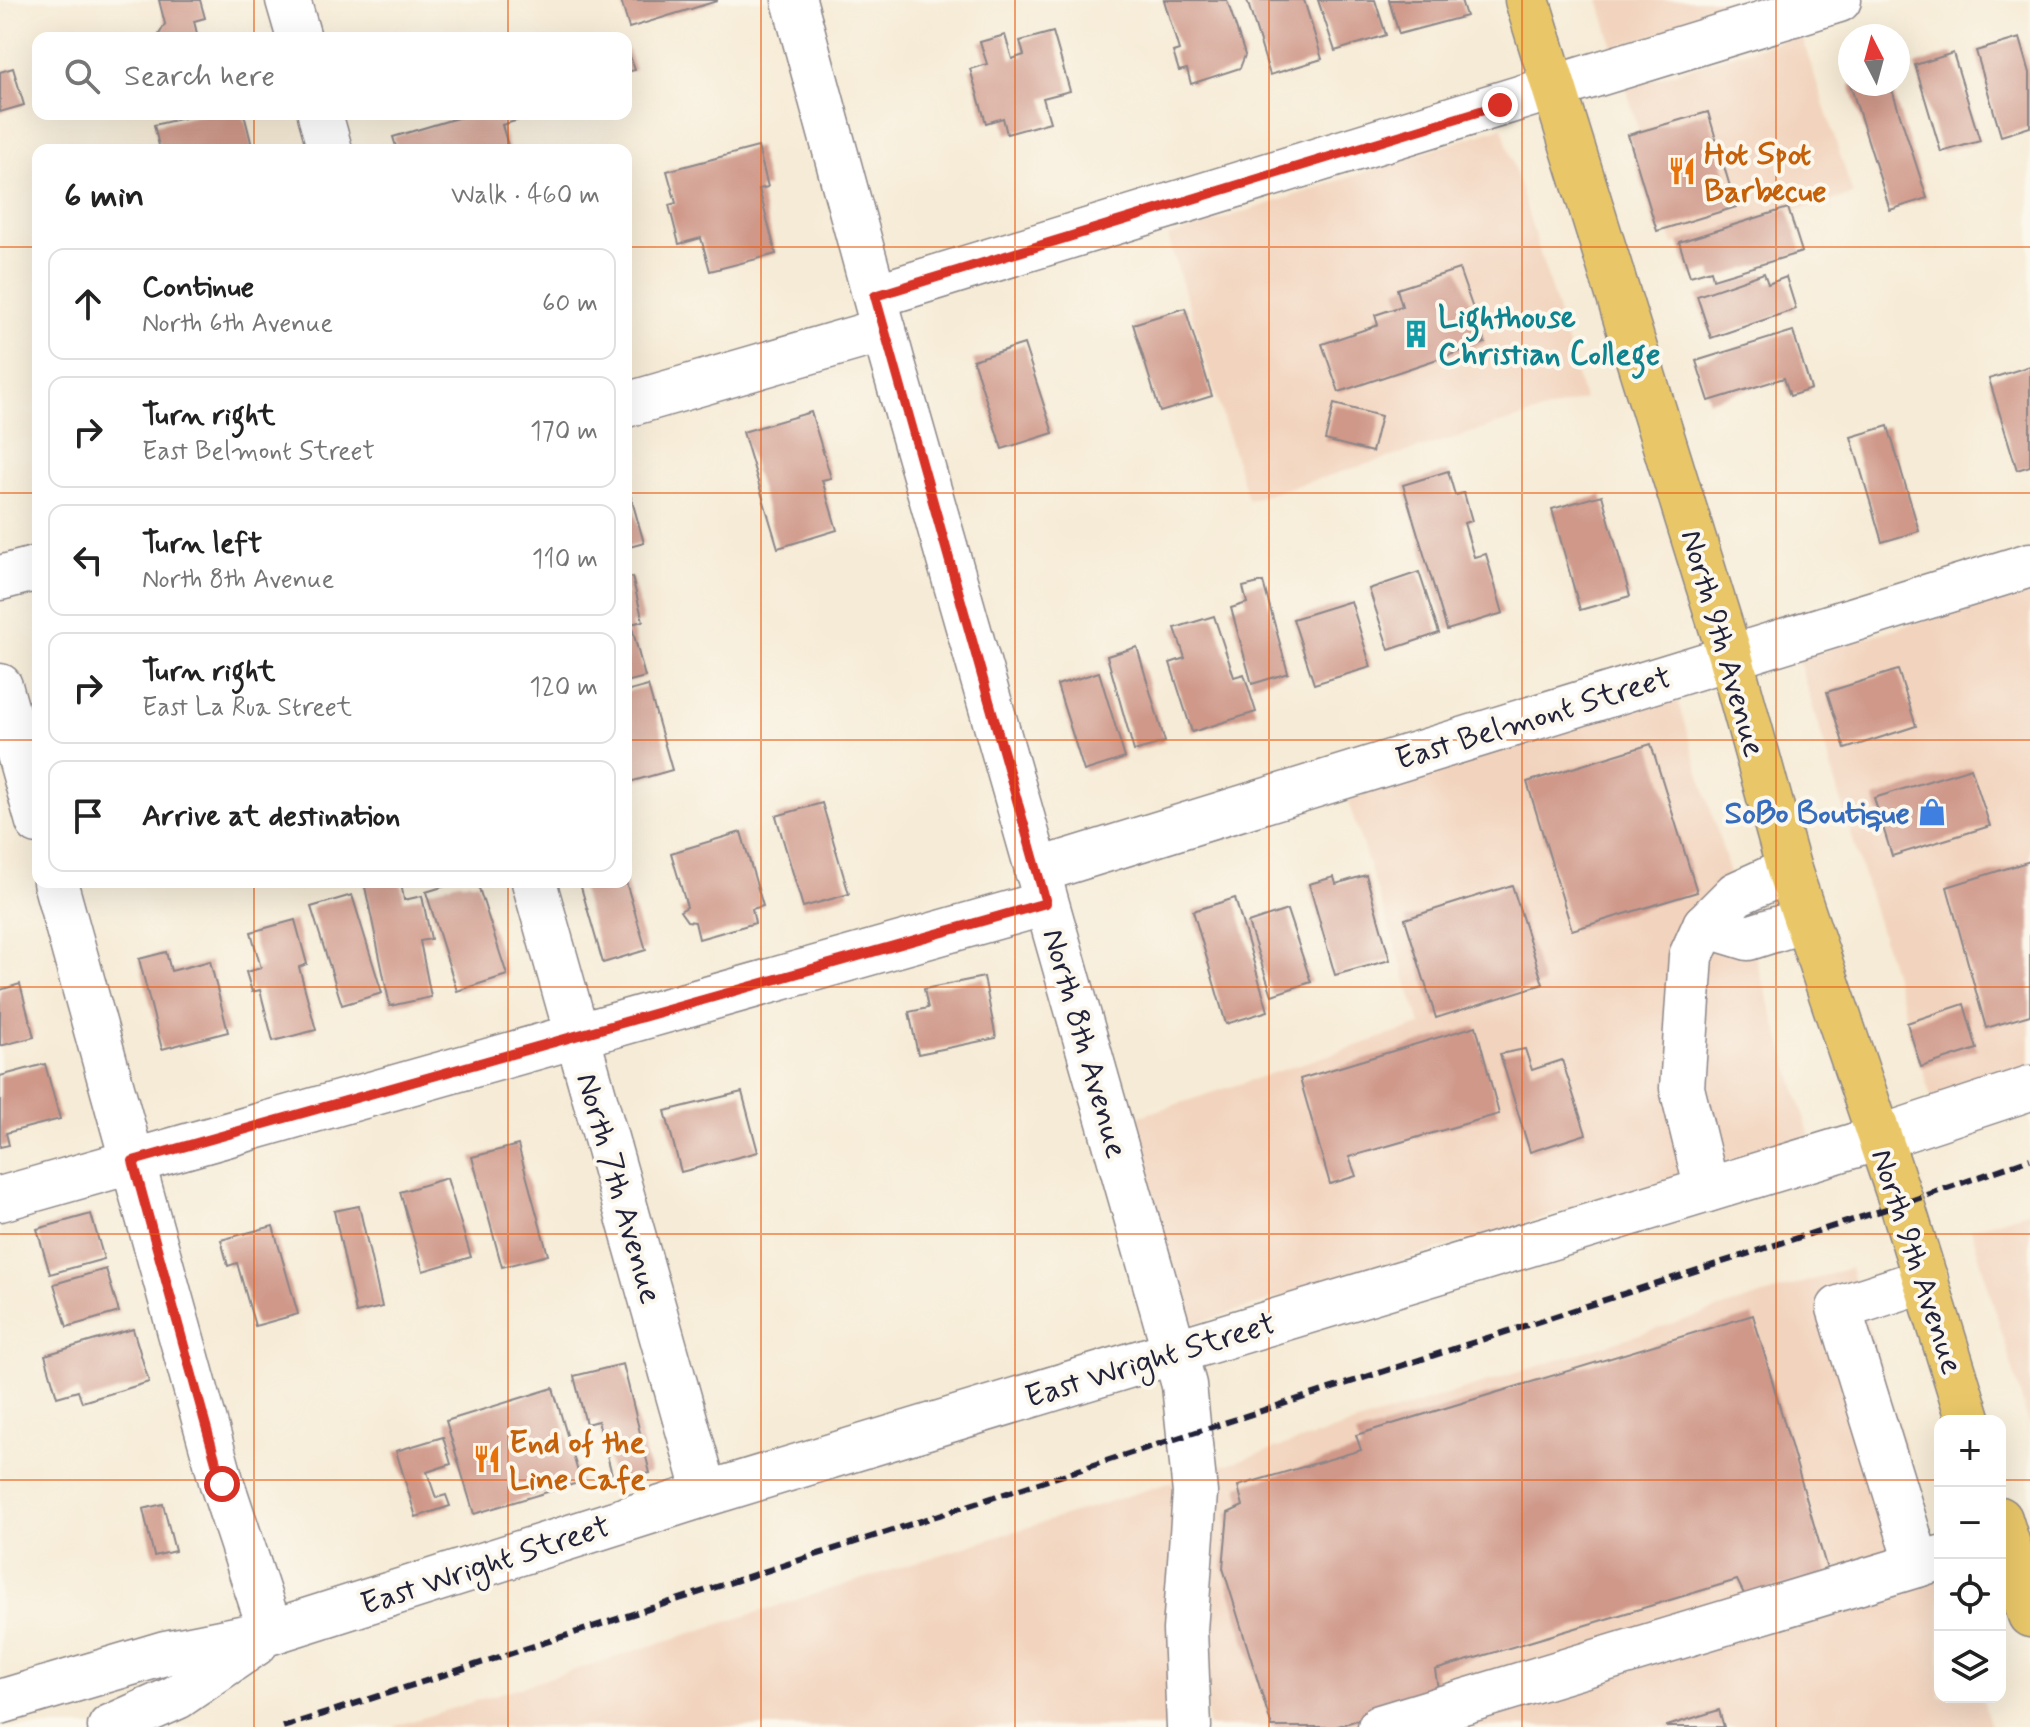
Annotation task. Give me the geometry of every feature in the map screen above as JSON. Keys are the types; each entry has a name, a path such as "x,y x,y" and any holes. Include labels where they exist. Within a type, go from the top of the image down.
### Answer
{"main road":[{"name":"North 9th Avenue","path":"1527,0 1730,656 1789,870 1926,1280 1967,1415"},
{"path":"2009,1532 2030,1615"}],"street":[{"path":"288,0 297,32"},
{"name":"North 8th Avenue","path":"794,0 879,313 1184,1385 1195,1493 1185,1630 1189,1727"},
{"path":"632,403 879,313 1554,88 1839,0"},
{"path":"322,120 328,144"},
{"name":"East Belmont Street","path":"0,1199 577,1036 1042,887 1730,656 2030,565"},
{"path":"0,578 32,570"},
{"path":"0,686 32,801"},
{"path":"1707,1190 1682,1088 1691,956 1705,925 1736,894 1789,870"},
{"path":"57,888 222,1484 271,1632"},
{"name":"North 7th Avenue","path":"536,888 706,1494"},
{"path":"1705,925 1748,938 1805,920"},
{"name":"East Wright Street","path":"0,1702 165,1653 271,1632 706,1494 1879,1138 2030,1088"},
{"path":"1380,1727 1929,1562 1839,1308 1926,1280"},
{"name":"East Wright Street","path":"110,1727 177,1697 271,1632"}],"shaded area":[{"path":"1599,0 1766,0 1613,47"},
{"path":"1801,34 1853,195 1673,244 1626,88"},
{"path":"1502,127 1584,399 1248,500 1168,237"},
{"path":"2030,588 2030,1065 1931,1098 1798,658"},
{"path":"1676,696 1810,1136 1187,1326 1128,1120 1421,1025 1347,798"},
{"path":"2030,1211 2030,1427 1971,1229"},
{"path":"1850,1268 1934,1541 1934,1703 1984,1703 1991,1727 1208,1727 1204,1667 1211,1469"},
{"path":"1175,1481 1170,1727 393,1727"}],"building":[{"path":"159,0 200,0 205,18 194,21 197,32 160,32 165,24"},
{"path":"621,0 717,0 717,1 629,28"},
{"path":"1164,0 1227,0 1245,55 1240,68 1191,84 1187,69 1179,71 1173,52 1179,50"},
{"path":"1247,0 1304,0 1322,59 1270,75"},
{"path":"1318,0 1375,0 1386,35 1335,51"},
{"path":"1389,0 1461,0 1466,16 1399,34"},
{"path":"1053,32 1070,91 1043,98 1050,122 1007,134 1003,118 986,123 970,69 987,64 980,42 1005,35 1012,59 1024,55 1020,41"},
{"path":"2020,38 2030,73 2030,127 2001,136 1976,51"},
{"path":"1953,53 1980,141 1941,152 1915,65"},
{"path":"13,68 24,105 0,112 0,72"},
{"path":"1854,96 1894,96 1927,198 1890,210"},
{"name":"Hot Spot Barbecue","path":"1708,112 1736,207 1657,231 1628,135"},
{"path":"175,120 246,120 252,144 159,144 154,125"},
{"path":"450,120 518,120 502,125 508,144 395,144 393,137"},
{"path":"758,147 768,187 759,189 776,254 710,271 701,238 679,244 669,205 676,203 667,171"},
{"path":"1788,208 1802,252 1713,279 1711,270 1690,276 1679,242"},
{"name":"Lighthouse Christian College","path":"1459,269 1485,343 1339,392 1322,344 1378,325 1375,315 1402,306 1397,289"},
{"path":"1764,273 1768,284 1786,277 1796,309 1711,338 1697,296"},
{"path":"1185,308 1212,396 1160,412 1133,324"},
{"path":"1793,331 1811,389 1790,396 1784,378 1709,401 1696,361"},
{"path":"1024,344 1053,433 1002,449 973,360"},
{"path":"2030,366 2030,466 2017,470 1989,379"},
{"path":"1334,404 1381,416 1372,452 1325,440"},
{"path":"811,412 831,478 822,480 837,530 778,548 743,432"},
{"path":"1888,426 1919,531 1882,542 1851,437"},
{"path":"1448,471 1455,495 1464,493 1472,521 1464,523 1474,557 1486,554 1503,613 1447,630 1403,485"},
{"path":"1602,495 1630,596 1580,610 1552,509"},
{"path":"632,501 644,543 632,546"},
{"path":"1419,572 1439,633 1389,650 1369,589"},
{"path":"632,577 643,621 632,624"},
{"path":"1263,582 1288,673 1252,684 1231,608 1247,603 1243,587"},
{"path":"1351,601 1371,667 1314,684 1293,619"},
{"path":"1214,616 1234,677 1244,674 1256,712 1192,732 1170,663 1185,658 1175,628"},
{"path":"632,628 645,677 632,680"},
{"path":"1137,647 1165,742 1134,751 1107,656"},
{"path":"1898,670 1916,726 1845,749 1827,692"},
{"path":"1099,672 1125,758 1084,771 1057,685"},
{"path":"648,686 672,770 632,781 632,690"},
{"path":"1651,744 1697,892 1572,930 1527,782"},
{"name":"SoBo Boutique","path":"1971,768 1990,826 1892,856 1874,798"},
{"path":"822,803 849,894 803,907 776,816"},
{"path":"741,832 763,906 752,909 755,923 699,939 695,922 687,921 680,911 687,907 671,853"},
{"path":"2030,861 2030,1015 1986,1028 1947,887"},
{"path":"1366,875 1390,960 1335,975 1309,884 1334,877 1336,884"},
{"path":"1512,885 1543,984 1436,1018 1405,919"},
{"path":"365,888 402,888 404,900 422,896 431,939 420,941 431,997 390,1006"},
{"path":"439,888 479,888 507,975 457,991 426,892"},
{"path":"581,888 628,888 646,950 603,963"},
{"path":"352,895 382,993 342,1005 311,907"},
{"path":"1235,898 1268,1011 1226,1024 1193,911"},
{"path":"1287,910 1311,982 1272,995 1248,923"},
{"path":"295,920 307,964 299,967 316,1030 273,1041 260,990 252,992 246,972 261,968 251,932"},
{"path":"166,952 171,971 210,961 228,1032 162,1049 139,959"},
{"path":"984,977 996,1038 918,1054 909,1012 928,1008 924,989"},
{"path":"20,984 34,1037 0,1046 0,990"},
{"path":"1964,1004 1977,1049 1921,1067 1907,1023"},
{"path":"1476,1026 1499,1114 1349,1157 1356,1176 1330,1184 1300,1079"},
{"path":"1525,1049 1532,1070 1562,1060 1586,1134 1530,1152 1500,1054"},
{"path":"45,1064 60,1119 6,1133 9,1145 0,1147 0,1076"},
{"path":"742,1092 758,1152 681,1172 665,1111"},
{"path":"518,1145 548,1255 502,1267 472,1157"},
{"path":"447,1178 471,1257 423,1271 400,1192"},
{"path":"359,1206 382,1307 356,1313 334,1211"},
{"path":"91,1214 104,1259 50,1274 37,1229"},
{"path":"273,1226 298,1314 255,1326 237,1263 228,1266 221,1240"},
{"path":"106,1269 119,1312 67,1327 54,1284"},
{"path":"1753,1315 1828,1573 1745,1596 1737,1580 1435,1670 1439,1695 1335,1727 1272,1727 1223,1568 1228,1513 1243,1506 1238,1486 1361,1450 1356,1435"},
{"path":"133,1329 149,1382 82,1402 78,1391 57,1397 45,1355"},
{"path":"623,1364 650,1473 614,1482 598,1421 586,1424 574,1376"},
{"path":"553,1388 581,1482 474,1514 446,1421"},
{"path":"443,1437 451,1464 427,1472 436,1498 446,1495 450,1506 416,1517 396,1451"},
{"path":"163,1504 175,1551 154,1556 143,1509"},
{"path":"1719,1710 1724,1727 1667,1727 1667,1726"}],"railway":[{"path":"283,1727 1902,1204 2030,1159"}],"place":[{"name":"Hot Spot Barbecue","path":"1682,171"},
{"name":"Lighthouse Christian College","path":"1416,334"},
{"name":"SoBo Boutique","path":"1932,812"},
{"name":"End of the Line Cafe","path":"487,1459"}],"route":[{"path":"222,1484 133,1161 1046,903 875,296 1500,105"}]}
